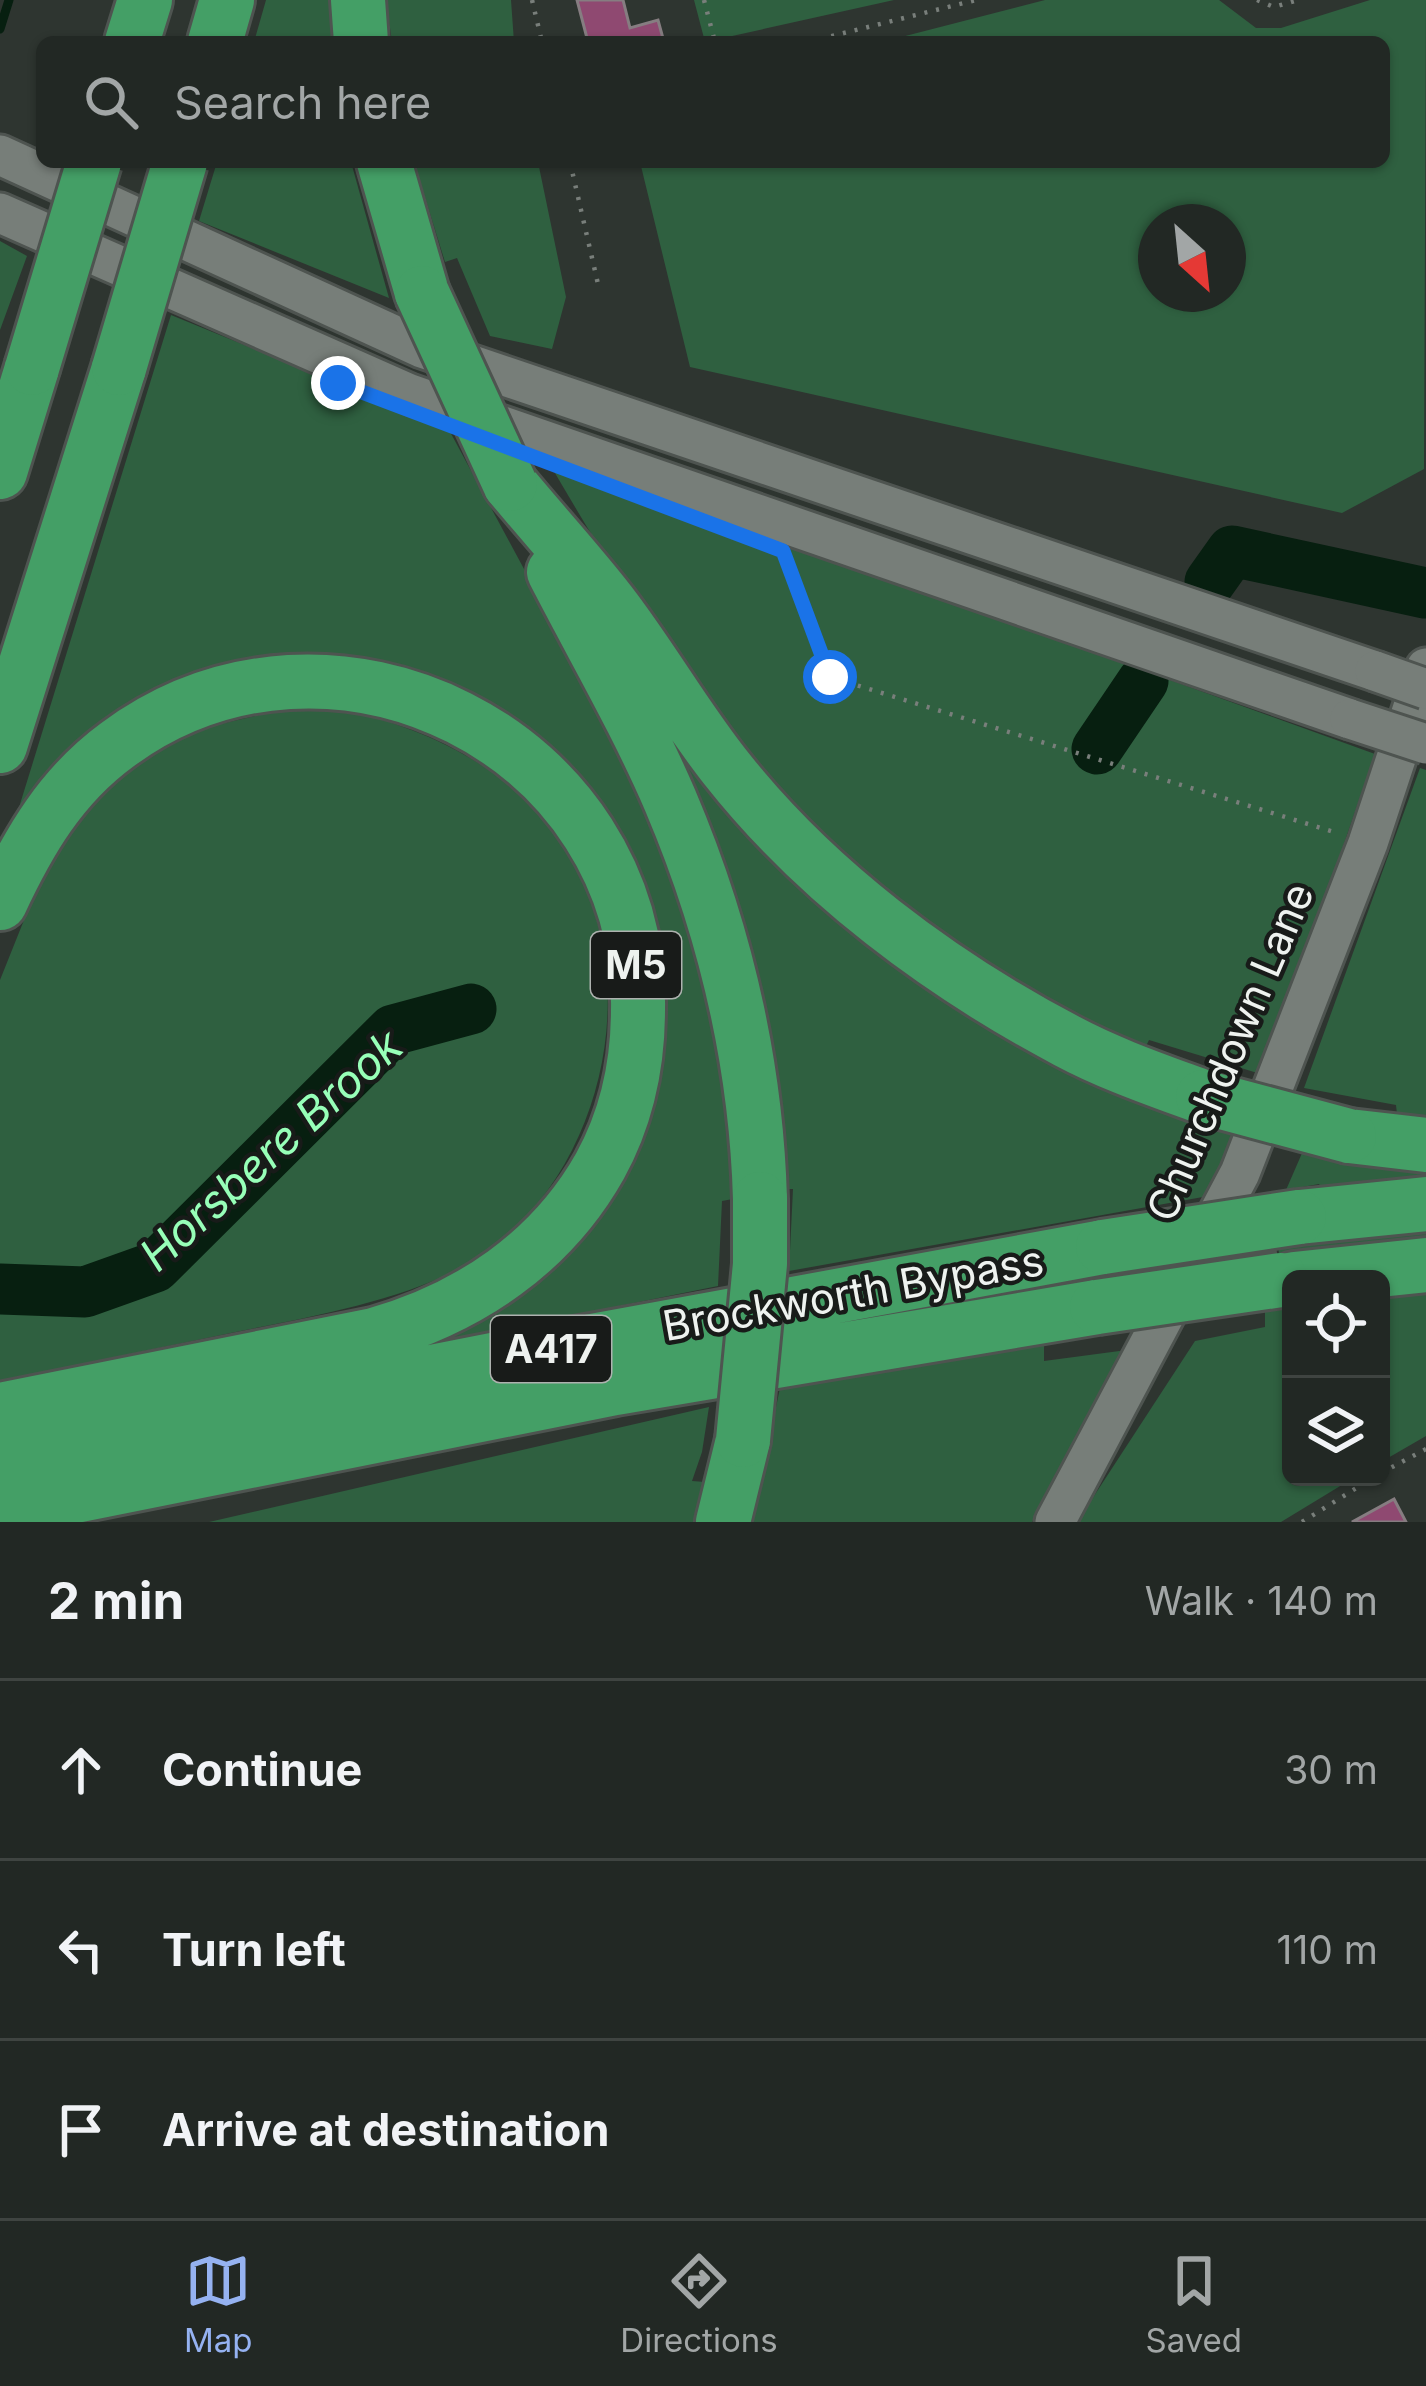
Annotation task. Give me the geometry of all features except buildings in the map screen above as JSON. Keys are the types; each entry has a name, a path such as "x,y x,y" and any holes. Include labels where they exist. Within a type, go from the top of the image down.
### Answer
{"highway":[{"path":"134,36 146,0"},
{"path":"217,36 227,0"},
{"path":"358,0 361,36"},
{"path":"0,472 92,168"},
{"path":"0,746 178,168"},
{"name":"M5","path":"386,168 422,292 510,484 669,798 726,958 750,1067 760,1264 743,1440 723,1522"},
{"name":"M5","path":"510,484 611,604 726,768 782,832 845,890 964,980 1070,1043 1203,1097 1348,1136 1426,1145"},
{"name":"M5","path":"0,903 28,843 51,808 115,746 135,733 195,701 237,688 302,680 345,682 420,700 457,715 493,736 553,787 576,813 613,880 628,919 639,998 632,1079 610,1148 566,1216 502,1278 431,1316 374,1335 0,1410"},
{"name":"Brockworth Bypass","path":"0,1457 1103,1247 1299,1217 1426,1204"},
{"name":"Brockworth Bypass","path":"1380,1270 1426,1265"},
{"name":"Brockworth Bypass","path":"0,1511 615,1388 1097,1307 1282,1281"},
{"path":"118,1522 615,1388"}],"street":[{"path":"0,155 422,348 1426,689"},
{"path":"0,213 410,394 1426,744"},
{"name":"Churchdown Lane","path":"1054,1522 1240,1173 1368,843 1426,668"}],"path":[{"path":"532,0 541,36"},
{"path":"704,0 713,36"},
{"path":"832,36 976,0"},
{"path":"1257,0 1274,7 1298,0"},
{"path":"571,168 598,284"},
{"path":"783,551 830,677 1368,843"},
{"path":"1390,1468 1426,1449"},
{"path":"1302,1522 1357,1486"}],"green space":[{"path":"266,0 337,0 338,36 256,36"},
{"path":"386,0 511,0 514,36 391,36"},
{"path":"694,0 894,0 732,36 703,36"},
{"path":"1045,0 1219,0 1256,28 1281,28 1370,0 1426,0 1424,469 1342,513 690,367 641,168 1390,168 1390,36 905,36"},
{"path":"215,168 353,168 389,298 199,221"},
{"path":"416,168 539,168 566,297 552,349 490,336 457,258 445,262"},
{"path":"0,241 27,256 0,330"},
{"path":"171,315 448,428 628,762 697,939 728,1097 738,1198 722,1201 718,1286 0,1431 517,1282 652,1031 553,764 245,672 0,869"},
{"path":"544,454 1375,754 1264,1075 1149,1040 1142,1054 1120,1043 936,934 857,870 804,818 707,704 621,581"},
{"path":"341,709 432,738 486,768 534,809 584,883 601,937 608,993 604,1050 591,1106 568,1158 537,1205 497,1245 440,1278 333,1312 0,1381 0,980 42,875 78,818 137,764 203,728 281,710"},
{"path":"678,728 778,841 1240,1125 1214,1195 789,1271 793,1189 782,1189 663,736"},
{"path":"1420,768 1426,770 1426,1126 1398,1124 1396,1105 1304,1088"},
{"path":"1306,1144 1426,1158 1426,1180 1323,1191 1319,1184 1286,1190"},
{"path":"1426,1226 1426,1241 1279,1254 1278,1243"},
{"path":"1426,1292 1426,1436 1390,1457 1390,1378 1390,1295"},
{"path":"1282,1304 1282,1486 1340,1486 1281,1522 1077,1522 1195,1341 1265,1327 1265,1305"},
{"path":"1044,1339 1044,1361 1127,1350 1032,1522 752,1522 780,1388 870,1365"},
{"path":"709,1407 692,1481 705,1482 696,1522 209,1522"}],"waterway":[{"path":"0,29 9,0"},
{"name":"Horsbere Brook","path":"1210,582 1232,551 1425,593"},
{"name":"Horsbere Brook","path":"1097,749 1143,681"},
{"name":"Horsbere Brook","path":"0,1289 85,1292 155,1267 393,1030 471,1009"}],"route":[{"path":"338,383 783,551 830,677"}]}
